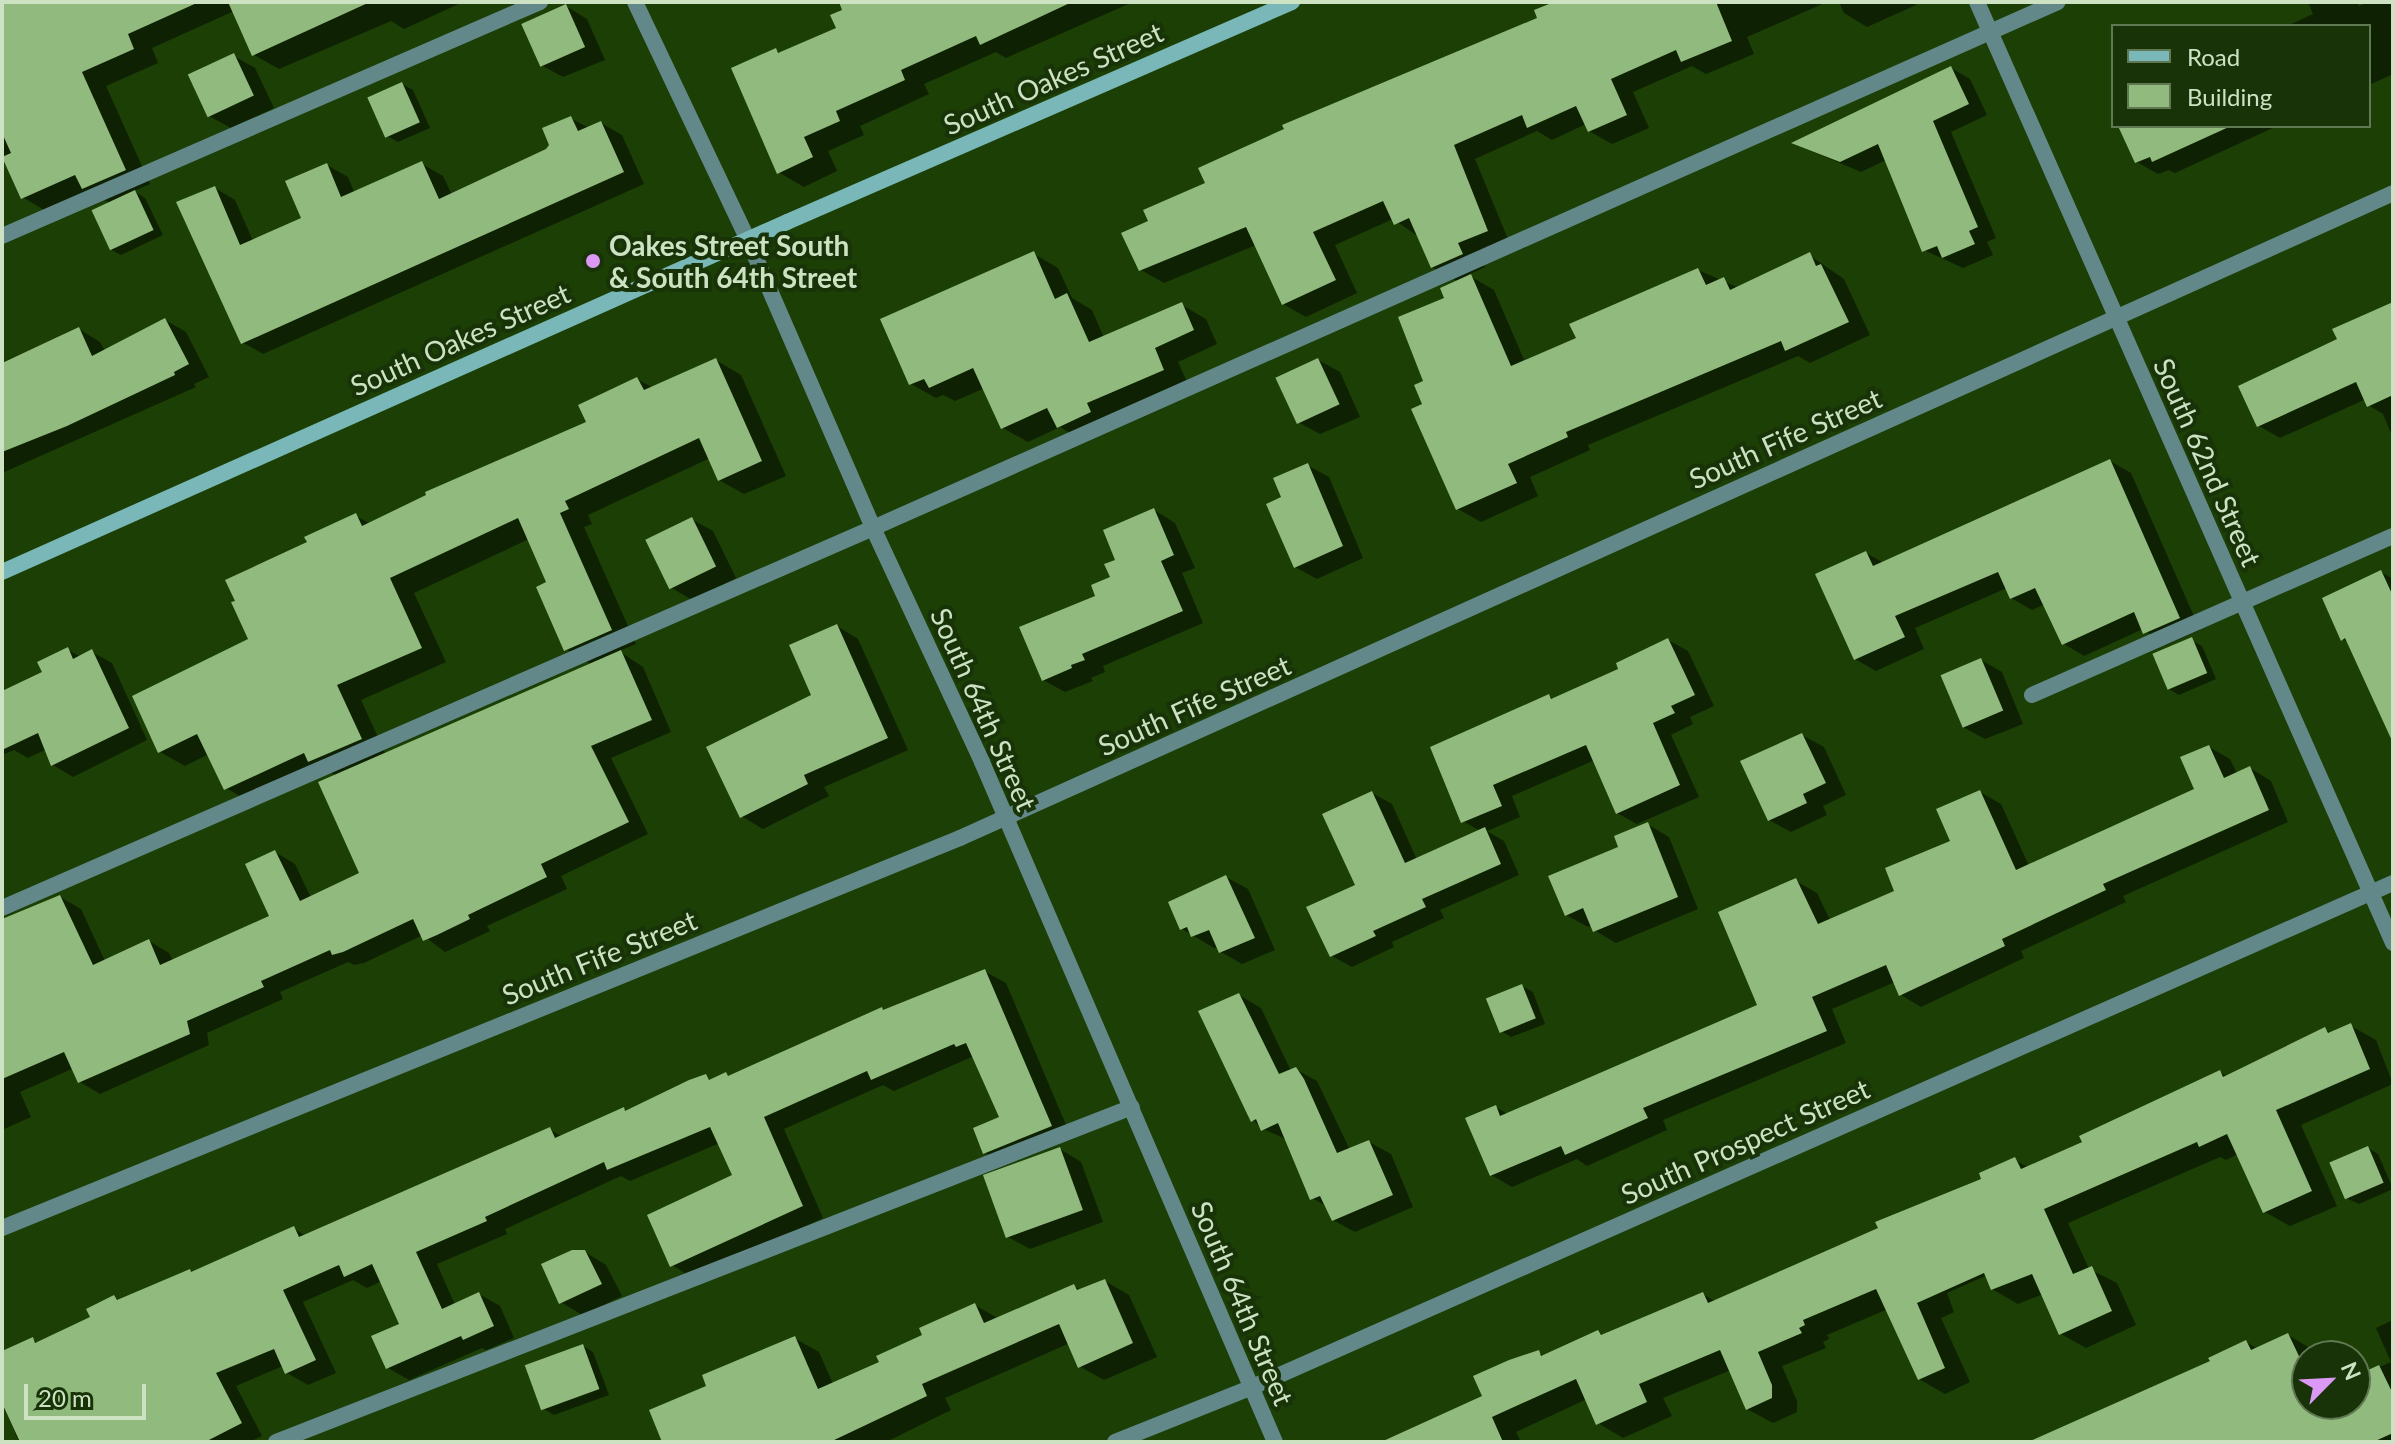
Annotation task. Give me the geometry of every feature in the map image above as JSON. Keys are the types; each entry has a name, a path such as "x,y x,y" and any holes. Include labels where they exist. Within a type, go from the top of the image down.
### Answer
{"street":[{"path":"2,236 540,2"},
{"name":"South 64th Street","path":"635,2 748,240 1132,1107 1275,1442"},
{"name":"South Oakes Street","path":"2,572 1292,2"},
{"name":"South 62nd Street","path":"1977,2 2393,943"},
{"path":"2,908 873,528 2058,2"},
{"name":"South Fife Street","path":"2,1228 1004,817 2393,193"},
{"path":"2032,695 2393,536"},
{"name":"South Prospect Street","path":"1115,1442 1250,1388 2393,883"},
{"path":"276,1442 1132,1107"}],"building":[{"path":"2,2 199,2 128,34 134,49 82,72 126,170 82,189 75,175 21,199 2,157 11,153 2,133"},
{"path":"228,2 370,2 252,56"},
{"path":"839,2 1072,2 980,45 976,36 901,70 905,80 836,111 840,121 804,137 813,157 777,174 731,68 776,48 778,53 836,28 830,15 842,10"},
{"path":"1554,2 1716,2 1732,41 1681,62 1676,50 1611,79 1627,115 1588,132 1576,106 1527,128 1522,115 1454,145 1488,231 1458,243 1463,254 1431,268 1409,218 1394,225 1383,201 1313,232 1336,280 1282,305 1246,227 1139,271 1121,233 1148,221 1143,210 1205,183 1198,168 1284,129 1282,125 1537,18 1534,10"},
{"path":"566,4 585,47 540,67 521,24"},
{"path":"234,53 254,96 208,117 188,75"},
{"path":"1951,66 1969,104 1933,121 1978,227 1969,231 1975,244 1942,258 1937,246 1922,252 1878,144 1840,162 1791,143"},
{"path":"402,82 420,122 385,138 367,97"},
{"path":"571,116 578,131 601,121 624,172 241,344 176,202 215,186 240,245 301,218 285,181 327,163 341,197 422,161 439,199 546,149 549,145 542,128"},
{"path":"2119,128 2227,128 2152,162 2150,157 2135,163"},
{"path":"135,190 154,230 110,250 91,210"},
{"path":"1034,251 1055,299 1067,293 1089,342 1182,302 1194,330 1155,348 1164,370 1087,403 1091,412 1057,428 1047,408 1001,429 973,368 929,388 924,379 909,385 880,319"},
{"path":"1810,252 1816,266 1821,264 1849,322 1785,351 1781,341 1566,432 1568,437 1508,464 1517,483 1456,510 1411,409 1422,404 1414,385 1423,381 1398,317 1444,298 1440,288 1471,274 1511,366 1576,338 1569,324 1698,268 1706,285 1724,277 1730,290"},
{"path":"2393,302 2393,395 2367,407 2356,382 2257,427 2238,386 2337,339 2332,329"},
{"path":"165,318 189,364 174,372 175,375 67,426 2,452 2,363 79,327 92,356"},
{"path":"716,358 762,461 718,481 699,438 565,501 569,509 560,513 612,630 564,651 536,587 546,582 518,518 390,578 422,648 337,685 362,739 308,762 304,753 224,790 197,734 158,753 132,696 248,639 231,602 235,601 225,580 307,542 304,537 356,513 362,526 426,495 425,492 586,422 578,405 637,377 644,390"},
{"path":"1318,358 1340,404 1297,424 1275,378"},
{"path":"2110,459 2180,618 2143,634 2134,612 2062,645 2035,588 2010,599 1998,572 1895,616 1905,637 1854,660 1815,574 1866,551 1873,566"},
{"path":"1308,463 1343,546 1294,568 1266,504 1281,497 1273,478"},
{"path":"1154,508 1174,555 1161,561 1183,611 1082,654 1085,660 1042,681 1019,627 1095,596 1091,585 1110,577 1104,564 1115,560 1103,530"},
{"path":"692,517 716,566 669,589 645,540"},
{"path":"2381,570 2393,596 2393,743 2345,638 2341,641 2322,598"},
{"path":"837,624 888,738 804,775 808,784 740,818 706,747 811,695 789,645"},
{"path":"2192,637 2207,673 2168,690 2152,654"},
{"path":"1668,638 1695,695 1671,706 1675,713 1653,723 1680,785 1616,814 1586,745 1493,785 1502,806 1461,823 1430,747 1549,694 1551,699 1618,669 1616,663"},
{"path":"68,647 73,659 92,649 129,728 51,766 38,733 2,750 2,691 42,672 37,662"},
{"path":"621,650 652,720 591,746 629,822 541,864 547,877 468,915 470,919 437,935 423,941 413,919 343,952 332,955 330,950 261,981 264,987 187,1021 190,1034 78,1083 64,1052 2,1079 2,919 60,895 93,965 149,939 160,965 269,916 245,864 275,850 300,901 359,873 318,782"},
{"path":"1981,658 2003,710 1963,728 1940,675"},
{"path":"1802,733 1826,783 1803,794 1807,803 1768,821 1740,761"},
{"path":"2209,745 2224,778 2250,766 2269,810 2103,884 2106,890 2002,939 2005,946 1899,996 1886,965 1812,997 1827,1031 1643,1108 1648,1118 1565,1155 1561,1146 1490,1176 1465,1118 1496,1105 1500,1116 1757,1005 1718,912 1796,878 1818,924 1894,891 1885,868 1950,841 1936,809 1980,790 2016,870 2194,789 2180,757"},
{"path":"1372,791 1405,863 1485,827 1501,864 1422,899 1426,907 1373,931 1376,936 1330,957 1306,907 1355,885 1322,814"},
{"path":"1648,822 1678,897 1593,932 1583,908 1565,916 1548,876 1618,847 1614,836"},
{"path":"1226,875 1255,938 1219,953 1209,930 1191,937 1187,927 1180,930 1168,902"},
{"path":"985,969 1052,1126 983,1154 973,1128 999,1117 966,1043 956,1047 954,1044 871,1080 867,1071 764,1117 803,1206 670,1267 647,1215 732,1175 710,1127 607,1170 604,1162 485,1217 487,1221 416,1252 442,1309 479,1292 494,1326 463,1340 461,1336 386,1369 371,1336 399,1324 372,1264 344,1277 339,1265 283,1290 316,1360 285,1374 274,1349 216,1373 242,1423 205,1442 20,1442 2,1403 2,1351 33,1337 35,1343 90,1317 86,1309 114,1295 117,1300 190,1269 191,1272 294,1226 299,1237 550,1127 555,1138 624,1107 625,1111 689,1080 706,1074 709,1080 726,1072 728,1076 882,1007 883,1010"},
{"path":"1522,984 1536,1018 1500,1033 1486,999"},
{"path":"1239,993 1279,1074 1296,1067 1304,1079 1337,1153 1369,1140 1393,1195 1332,1221 1320,1196 1310,1200 1278,1123 1261,1131 1256,1119 1251,1122 1198,1011"},
{"path":"2351,1023 2370,1069 2276,1110 2312,1191 2263,1213 2227,1134 2199,1147 2197,1142 2044,1209 2073,1274 2092,1266 2112,1311 2059,1335 2032,1274 1991,1290 1984,1273 1917,1303 1945,1368 1918,1380 1876,1289 1803,1320 1805,1325 1799,1328 1802,1333 1758,1352 1772,1385 1772,1398 1746,1410 1720,1350 1639,1384 1647,1402 1596,1425 1576,1379 1492,1417 1503,1442 1381,1442 1482,1396 1473,1376 1509,1360 1539,1350 1541,1356 1598,1330 1601,1335 1703,1292 1708,1303 1878,1228 1875,1222 1981,1179 1979,1173 2015,1157 2021,1169 2082,1142 2079,1136 2220,1070 2223,1077 2325,1027 2328,1033"},
{"path":"2368,1146 2384,1183 2345,1199 2329,1162"},
{"path":"1060,1147 1083,1210 1006,1238 983,1175"},
{"path":"572,1250 585,1250 602,1284 559,1304 541,1264"},
{"path":"1105,1279 1133,1343 1078,1368 1059,1324 922,1384 927,1396 830,1442 662,1442 649,1410 706,1386 702,1375 795,1336 818,1389 879,1362 876,1356 922,1335 919,1328 975,1303 984,1323 1074,1284 1077,1290"},
{"path":"2288,1333 2291,1340 2291,1420 2371,1420 2371,1369 2379,1365 2393,1394 2393,1433 2373,1442 2028,1442 2210,1361 2208,1358 2246,1340 2251,1350"},
{"path":"583,1344 599,1389 541,1410 525,1365"}],"place":[{"name":"Oakes Street South & South 64th Street","path":"593,261"}]}
